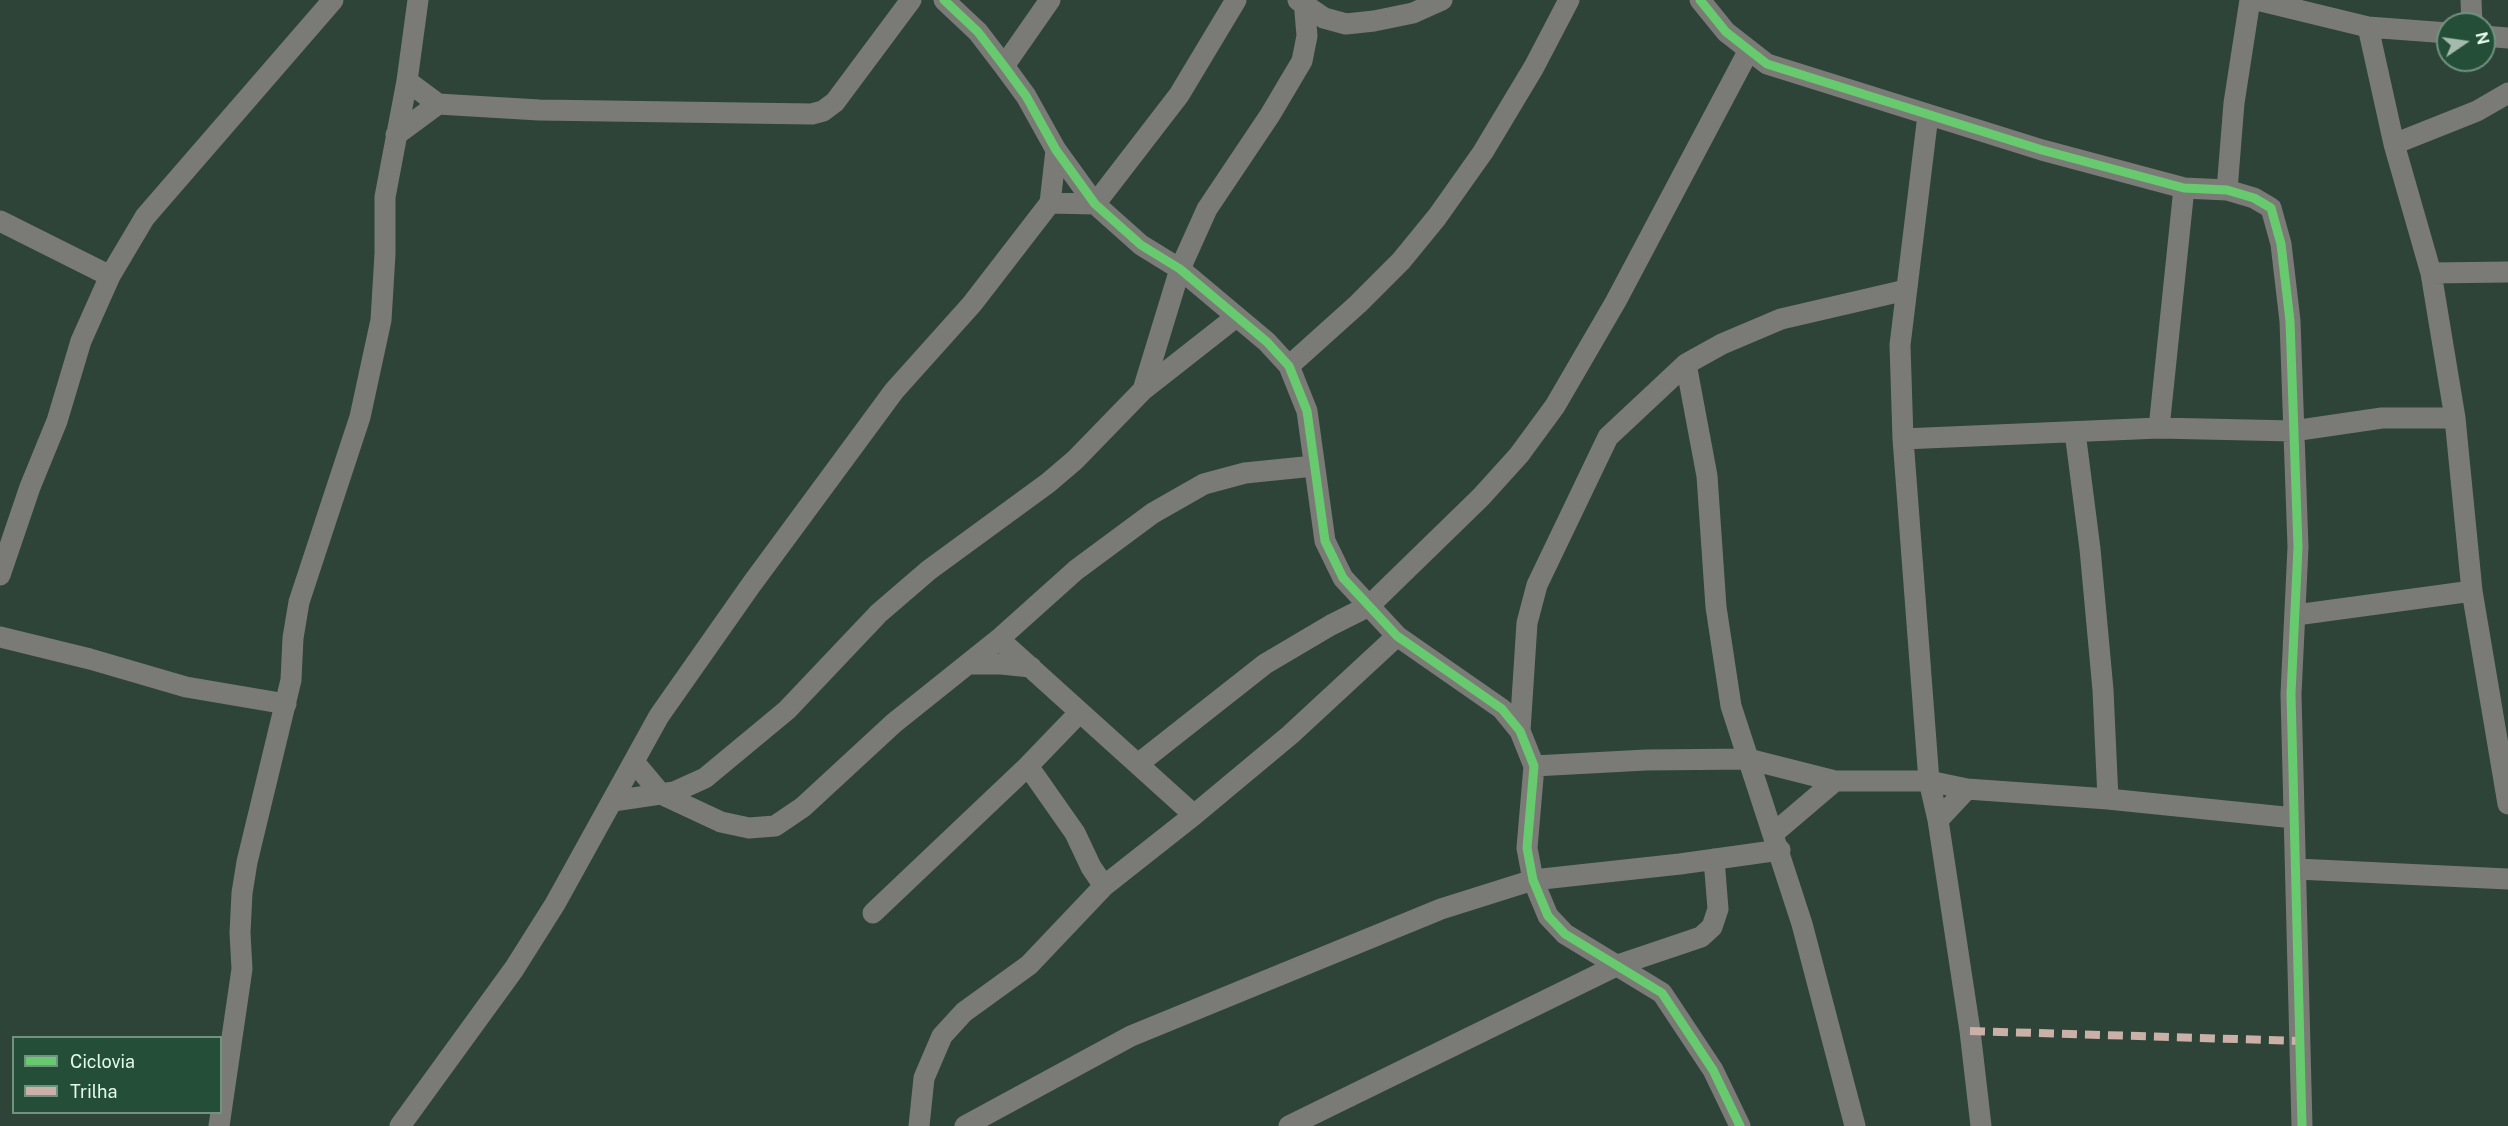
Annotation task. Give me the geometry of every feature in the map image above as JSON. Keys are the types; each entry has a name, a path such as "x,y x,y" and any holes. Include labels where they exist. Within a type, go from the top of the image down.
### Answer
{"street":[{"path":"0,575 30,487 57,422 81,341 110,276 145,217 333,0"},
{"path":"222,1106 242,969 240,933 246,872 291,680 293,638 299,602 360,417 381,320 385,254 385,197 407,81 418,0"},
{"path":"407,81 438,104 539,110 812,114 823,111 835,102 911,0"},
{"path":"944,0 978,32 1004,66 1026,96 1056,150 1095,204 1141,245 1180,269 1267,342 1289,366 1307,411 1325,541 1342,578 1397,636 1502,709 1520,731 1534,766 1527,848 1533,880 1548,916 1565,934 1618,964 1662,993 1713,1070 1740,1126"},
{"path":"1004,66 1050,0"},
{"path":"1095,204 1179,95 1236,0"},
{"path":"1302,2 1324,18 1346,24 1413,13 1442,0"},
{"path":"1289,366 1358,304 1401,261 1437,216 1483,152 1534,67 1569,0"},
{"path":"1700,0 1726,32 1767,64 2042,150 2184,188 2227,190 2254,198 2271,208 2281,244 2290,321 2298,547 2291,694 2302,1126"},
{"path":"2227,190 2234,103 2250,0"},
{"path":"2257,0 2368,27 2436,32"},
{"path":"1143,390 1180,269 1207,209 1232,168 1270,116 1302,61 1307,36 1302,2"},
{"path":"2368,27 2394,144 2431,273 2456,418 2472,591 2508,804"},
{"path":"1138,764 1265,664 1330,625 1369,606 1481,497 1519,455 1556,406 1663,217 1697,147 1749,50"},
{"path":"2394,144 2478,111 2508,93"},
{"path":"396,135 438,104"},
{"path":"1928,115 1900,345 1903,439 1929,781 1938,820 1970,1031 1980,1126"},
{"path":"400,1126 514,969 555,904 659,716 672,697 751,585 894,391 972,304 1050,203 1056,150"},
{"path":"2159,428 2184,188"},
{"path":"1050,203 1095,204"},
{"path":"0,221 110,276"},
{"path":"2431,273 2508,272"},
{"path":"1520,731 1527,623 1537,585 1608,437 1686,364 1722,344 1781,319 1906,290"},
{"path":"613,801 661,794 691,786 705,778 787,710 879,613 929,570 1066,468 1143,390 1236,317"},
{"path":"1686,364 1707,477 1716,607 1731,706 1777,841 1855,1126"},
{"path":"1903,439 2159,428 2293,431 2382,418 2456,418"},
{"path":"2075,432 2090,549 2102,678 2108,800"},
{"path":"634,763 661,794 721,822 749,828 775,826 803,807 894,723 999,639 1076,570 1153,513 1204,484 1245,473 1314,466"},
{"path":"2296,615 2472,591"},
{"path":"919,1126 924,1078 942,1036 964,1012 1029,965 1104,885 1194,815 1290,735 1397,636"},
{"path":"0,637 90,659 186,687 286,704"},
{"path":"999,639 1194,815"},
{"path":"968,664 1031,667"},
{"path":"873,913 1028,766 1080,712"},
{"path":"1534,766 1646,760 1748,759 1835,781 1929,781 1967,789 2294,818"},
{"path":"1028,766 1075,833 1091,867 1104,885"},
{"path":"965,1126 1131,1036 1441,909 1533,880 1714,859 1777,841 1835,781"},
{"path":"1938,820 1967,789"},
{"path":"1289,1126 1618,964 1701,937 1712,927 1718,909 1714,859"},
{"path":"2297,868 2508,879"}],"marked path":[{"path":"1970,1031 2301,1041"}],"cycle path":[{"path":"944,0 978,32 1004,66 1026,96 1056,150 1095,204 1141,245 1180,269 1267,342 1289,366 1307,411 1325,541 1343,578 1397,636 1502,709 1520,731 1534,766 1527,848 1533,880 1548,916 1565,934 1662,993 1713,1070 1740,1126"},
{"path":"1700,0 1726,32 1767,64 2042,150 2184,188 2227,190 2254,198 2271,208 2281,244 2290,321 2298,547 2291,694 2302,1126"}]}
